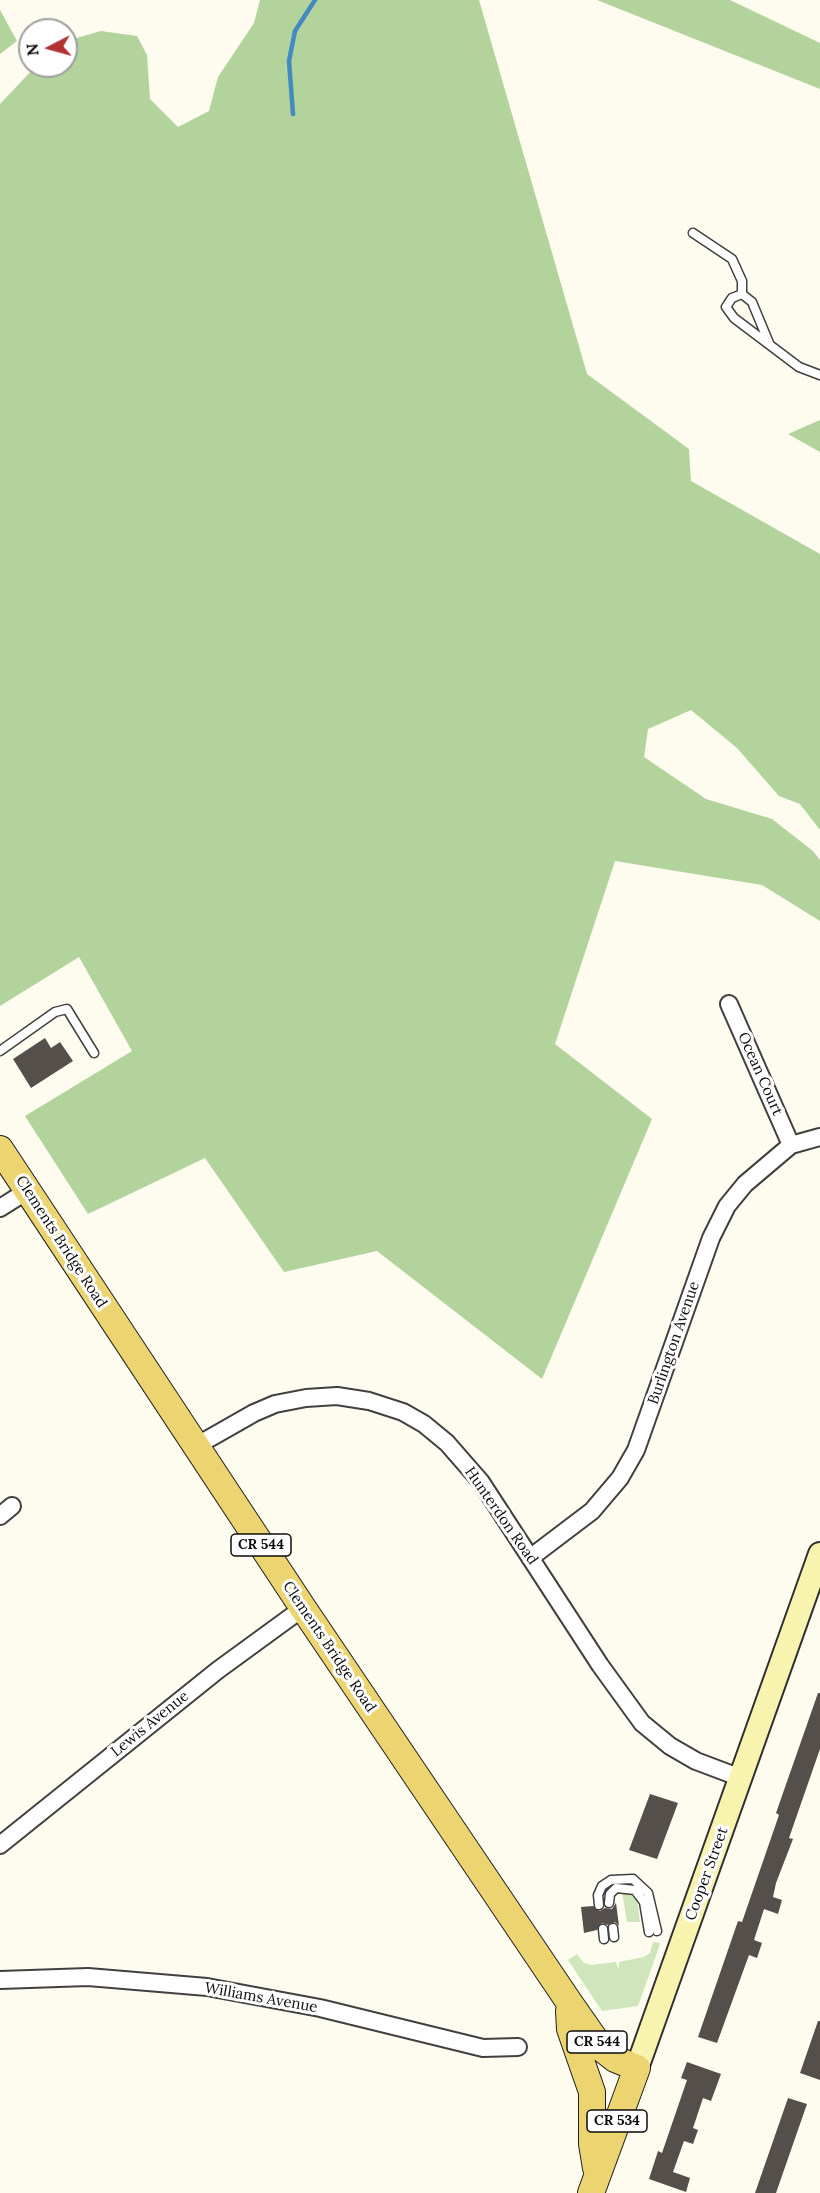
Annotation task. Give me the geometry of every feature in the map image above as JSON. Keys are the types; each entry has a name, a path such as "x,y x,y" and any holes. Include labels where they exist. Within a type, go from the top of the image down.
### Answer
{"main road":[{"name":"Clements Bridge Road","path":"0,1149 303,1608 569,2002 601,2048 615,2059 637,2068"},
{"name":"Cooper Street","path":"594,2184 820,1554"},
{"path":"569,2002 570,2029 592,2092 594,2184"}],"street":[{"name":"Ocean Court","path":"729,1004 791,1145"},
{"name":"Burlington Avenue","path":"530,1558 580,1522 620,1478 643,1431 711,1238 727,1206 745,1184 791,1145 820,1137"},
{"path":"0,1208 27,1191"},
{"name":"Hunterdon Road","path":"196,1446 254,1413 275,1404 306,1398 337,1396 369,1401 403,1412 424,1424 447,1443 481,1482 600,1665 642,1723 670,1746 696,1761 741,1778"},
{"name":"Lewis Avenue","path":"0,1845 218,1670 303,1608"},
{"name":"Williams Avenue","path":"0,1980 88,1977 207,1988 320,2008 483,2048 518,2047"}],"lane":[{"path":"693,232 732,259 742,281 742,294"},
{"path":"742,294 732,297 726,307 734,318 799,367 820,375"},
{"path":"742,294 752,302 761,318 769,343"},
{"path":"0,1051 55,1012 67,1009 94,1053"},
{"path":"599,1905 598,1895 602,1886 611,1880 633,1879 648,1893 653,1932 644,1902 635,1890 616,1888 610,1894 609,1904"}],"green space":[{"path":"260,0 479,0 587,374 689,449 691,481 820,554 820,830 800,804 779,796 737,748 691,710 648,729 644,757 706,799 772,819 813,851 820,860 820,921 762,885 615,861 555,1044 652,1119 542,1379 377,1251 284,1272 205,1158 88,1214 25,1116 132,1051 79,957 0,1006 0,104 25,78 78,78 78,38 101,31 137,36 147,55 150,99 178,127 209,111 218,77 254,23"},
{"path":"597,0 730,0 820,43 820,89"},
{"path":"0,10 17,41 0,54"},
{"path":"820,420 820,452 788,434"},
{"path":"622,1892 631,1894 637,1899 640,1922 627,1922"},
{"path":"653,1942 660,1943 638,2006 602,2011 568,1960 577,1954 584,1963 591,1965 616,1962 619,1970 619,1962 644,1957 650,1953"}],"building":[{"path":"45,1038 51,1048 60,1042 73,1061 31,1088 13,1059"},
{"path":"818,1693 820,1693 820,1749 789,1838 793,1839 776,1883 773,1897 782,1900 778,1914 764,1909 754,1940 762,1943 757,1958 749,1955 717,2043 698,2037 738,1921 742,1922 779,1815 776,1813"},
{"path":"650,1794 678,1803 657,1859 629,1850"},
{"path":"616,1903 619,1926 615,1922 608,1925 602,1923 597,1930 584,1933 581,1907 593,1906 600,1911 605,1908 612,1909"},
{"path":"818,2021 820,2021 820,2080 800,2073"},
{"path":"687,2062 721,2074 711,2101 703,2098 693,2128 698,2130 693,2144 684,2141 673,2172 690,2178 686,2192 649,2179 658,2151 662,2153 687,2080 681,2078"},
{"path":"788,2098 807,2104 776,2193 755,2193"}],"waterway":[{"path":"293,114 289,61 295,31 315,0"}]}
